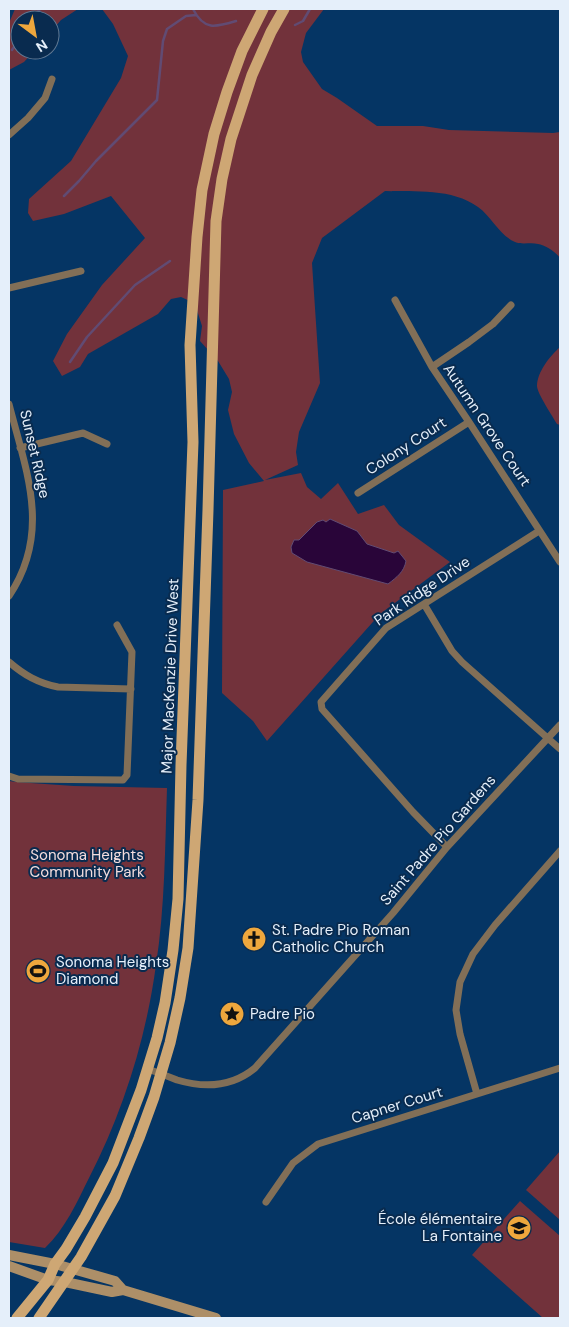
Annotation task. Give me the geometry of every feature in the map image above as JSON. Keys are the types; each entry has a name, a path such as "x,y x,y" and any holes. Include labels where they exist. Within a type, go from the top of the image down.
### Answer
{"main road":[{"name":"Major MacKenzie Drive West","path":"17,1318 48,1280 55,1264 85,1217 113,1163 147,1069 160,1024 170,975 178,899 193,442 190,345 197,237 202,190 214,134 242,51 263,9"},
{"path":"39,1318 73,1270 115,1196 146,1120 170,1043 180,998 188,948 198,800 216,221 222,179 231,139 252,75 284,9"}],"street":[{"path":"9,135 28,118 45,98 52,79"},
{"path":"9,288 81,271"},
{"name":"Autumn Grove Court","path":"395,300 432,367 560,562"},
{"path":"432,367 493,324 511,305"},
{"name":"Sunset Ridge","path":"9,404 32,500 33,528 26,562 9,596"},
{"name":"Colony Court","path":"358,493 469,422"},
{"path":"20,448 83,433 106,444"},
{"name":"Park Ridge Drive","path":"447,847 413,812 322,709 321,702 386,628 540,531"},
{"path":"424,604 452,651 462,662 560,749"},
{"path":"9,776 18,779 122,780 127,775 132,652 117,625"},
{"path":"9,662 29,677 58,687 131,689"},
{"name":"Saint Padre Pio Gardens","path":"147,1069 178,1080 205,1085 226,1083 249,1073 266,1057 393,913 447,847 560,725"},
{"path":"477,1094 460,1034 456,1010 460,982 473,954 495,925 560,852"},
{"name":"Capner Court","path":"266,1202 293,1163 318,1144 560,1068"},
{"path":"9,1254 115,1280 122,1290"},
{"path":"9,1266 48,1280 112,1292 122,1290 216,1318"}],"green space":[{"path":"78,9 60,21 60,10 15,10"},
{"path":"102,9 324,9 306,33 301,52 303,62 322,89 377,126 423,126 449,130 560,132 560,258 544,246 535,243 518,243 509,239 483,211 468,201 433,192 385,191 322,238 312,263 320,383 299,432 296,452 298,465 265,480 301,473 307,487 321,499 338,483 358,514 384,505 399,525 450,562 380,614 267,741 253,721 222,693 223,490 264,481 249,463 234,434 228,410 232,392 229,379 218,361 200,341 202,326 196,307 192,302 181,297 171,299 158,314 88,354 80,367 62,376 53,361 67,334 102,285 145,238 111,196 64,214 33,221 28,213 29,199 71,161 121,78 128,56 113,24"},
{"path":"10,21 10,60 26,60 9,70"},
{"path":"560,347 560,425 557,424 537,386 539,375 548,360"},
{"name":"Sonoma Heights Community Park","path":"9,781 74,786 167,788 164,877 159,943 152,993 139,1048 123,1101 101,1153 70,1215 45,1248 9,1242"},
{"path":"560,1151 560,1220 526,1190"},
{"path":"520,1201 560,1236 560,1318 543,1318 472,1255"}],"shaded area":[{"path":"330,519 357,531 367,544 394,553 398,551 406,561 402,571 388,584 307,562 292,553 291,547 294,540 299,540 317,522 323,520 326,522"}],"waterway":[{"path":"193,9 202,21 211,26 236,21"},
{"path":"295,25 303,21 310,9"},
{"path":"64,196 157,100 163,41 167,29 186,16 196,15"},
{"path":"70,362 87,337 135,285 170,261"}],"place":[{"name":"St. Padre Pio Roman Catholic Church","path":"254,939"},
{"name":"Sonoma Heights Diamond","path":"38,971"},
{"name":"Padre Pio","path":"232,1014"},
{"name":"École élémentaire La Fontaine","path":"519,1228"}]}
